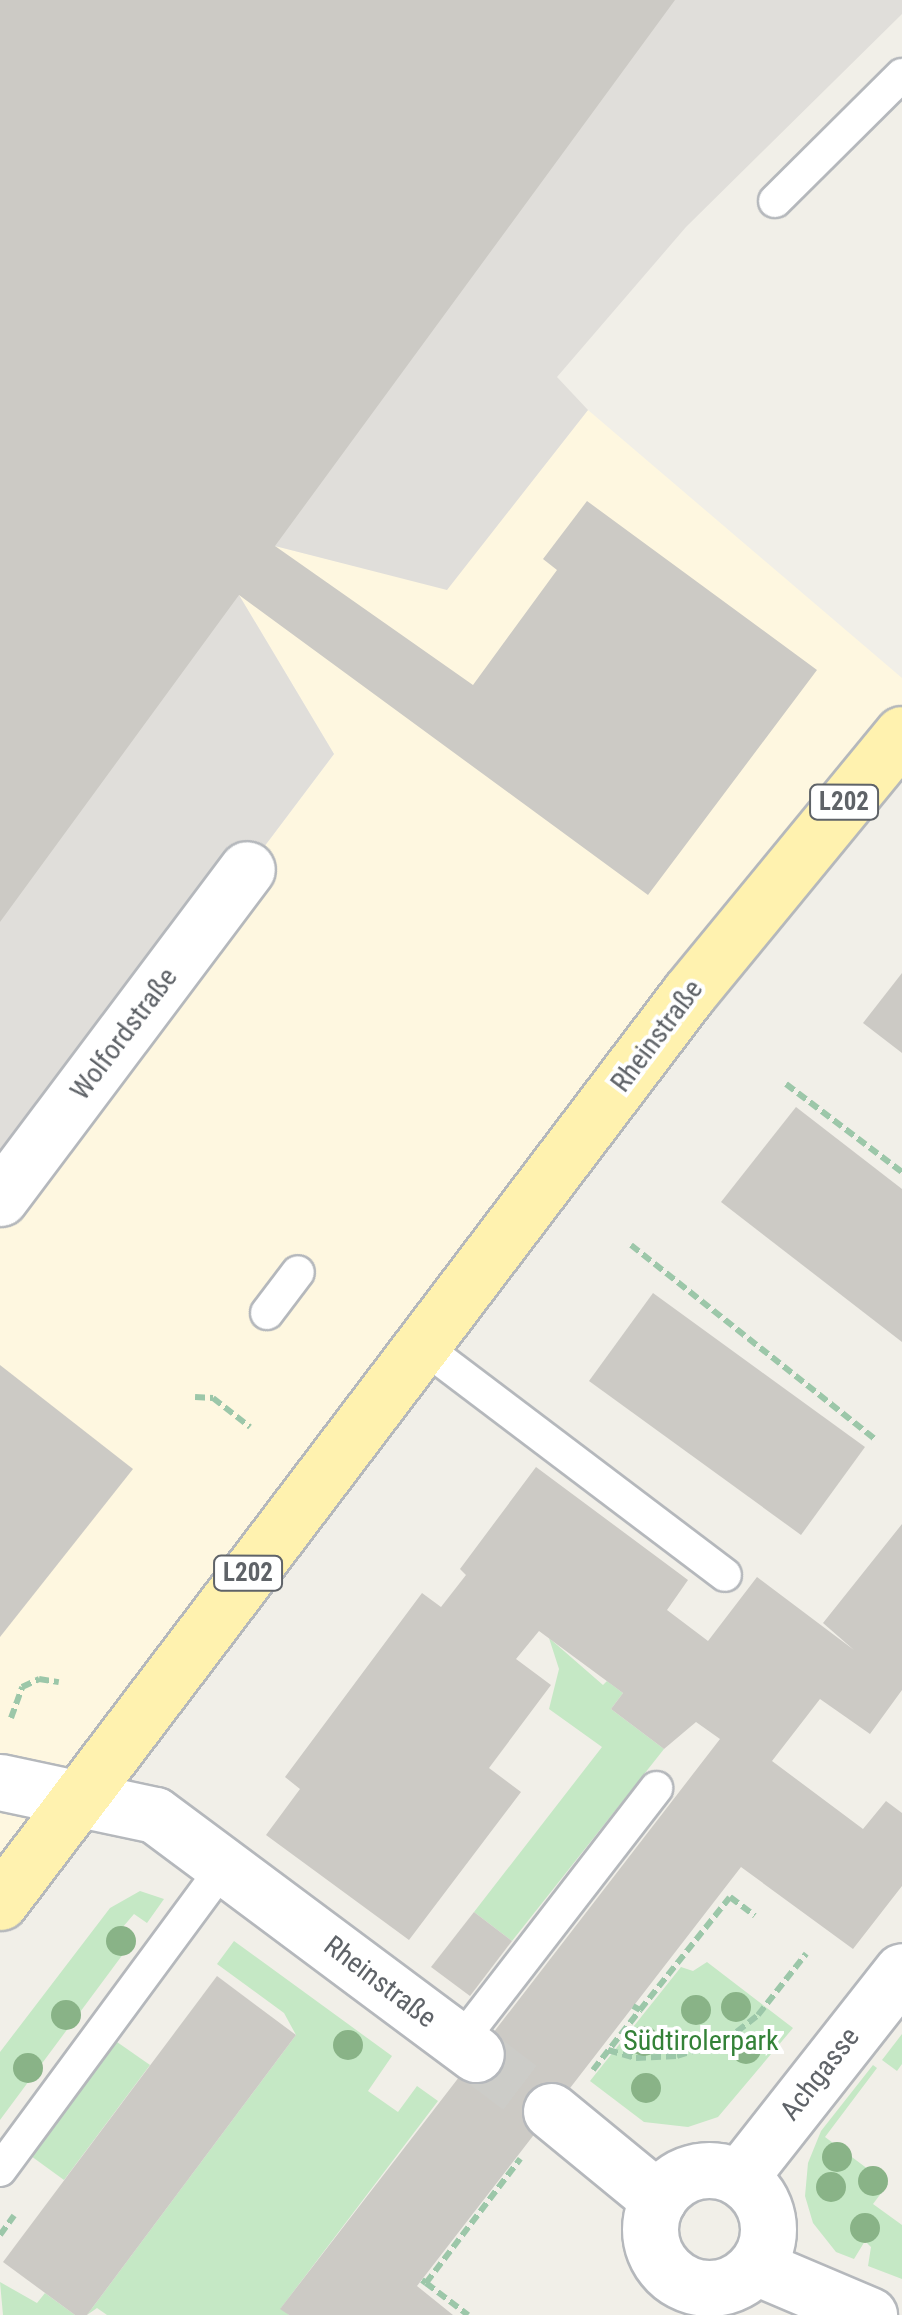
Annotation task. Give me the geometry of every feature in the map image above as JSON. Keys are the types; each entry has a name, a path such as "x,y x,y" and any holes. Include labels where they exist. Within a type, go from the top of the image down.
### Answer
{"main road":[{"name":"Rheinstraße","path":"0,1902 689,993 902,734"}],"street":[{"name":"Wolfordstraße","path":"0,1198 247,869"},
{"path":"0,1782 76,1802"},
{"name":"Rheinstraße","path":"76,1802 155,1814 468,2048"},
{"name":"Achgasse","path":"739,2178 902,1971"},
{"path":"554,2114 658,2199"},
{"path":"703,2169 739,2178 755,2190 770,2228 756,2267 710,2288 663,2297 664,2267 650,2235 658,2199 669,2185 703,2169"},
{"path":"756,2267 869,2315"}],"lane":[{"path":"774,201 902,74"},
{"path":"267,1313 298,1272"},
{"path":"421,1345 724,1575"},
{"name":"Rheinstraße","path":"468,2048 656,1788"},
{"path":"0,2170 224,1866"}],"path":[{"path":"786,1084 902,1172"},
{"path":"631,1245 876,1440"},
{"path":"195,1398 213,1398 250,1427"},
{"path":"10,1718 22,1687 39,1679 59,1682"},
{"path":"468,2315 424,2282 439,2261 593,2063 608,2050 636,2008 730,1897 755,1916"},
{"path":"608,2050 636,2058 677,2056 724,2041 758,2015 806,1954"}],"shaded area":[{"path":"0,0 902,0 902,14 686,227 557,377 588,410 447,590 275,546 239,595 334,754 0,1198"},
{"path":"588,410 902,678 902,734 0,1901 0,1198 334,754 239,595 275,546 447,589"}],"green space":[{"path":"549,1638 603,1685 607,1681 623,1693 611,1709 664,1749 512,1941 474,1912 602,1747 549,1709 559,1669"},
{"path":"140,1891 164,1899 147,1923 134,1914 122,1928 135,1938 0,2120 0,2052 110,1908"},
{"path":"234,1941 392,2056 368,2091 398,2112 417,2086 438,2101 281,2308 289,2315 107,2315 97,2308 87,2315 296,2035 284,2013 217,1964"},
{"name":"Südtirolerpark","path":"707,1962 793,2028 718,2117 688,2127 644,2122 590,2081 681,1967 693,1971"},
{"path":"902,2034 902,2064 897,2071 882,2060"},
{"path":"117,2042 150,2065 64,2180 31,2156"},
{"path":"873,2065 877,2068 825,2137 888,2184 873,2204 902,2225 902,2279 868,2266 871,2247 865,2241 854,2259 836,2252 813,2223 805,2196 808,2163 821,2131"},
{"path":"0,2282 37,2303 45,2293 75,2315 3,2315"}],"building":[{"path":"0,0 675,0 275,546 473,685 557,570 543,559 587,501 817,670 648,895 239,595 0,922"},
{"path":"902,973 902,1053 863,1023"},
{"path":"796,1107 902,1189 902,1342 721,1202"},
{"path":"653,1293 865,1447 801,1535 589,1381"},
{"path":"0,1365 133,1469 0,1637"},
{"path":"536,1467 688,1580 667,1610 708,1641 757,1577 854,1650 823,1623 902,1524 902,1690 870,1734 820,1699 772,1761 863,1829 886,1801 902,1813 902,1886 853,1949 741,1867 417,2286 453,2315 289,2315 280,2309 720,1739 696,1722 664,1749 611,1709 623,1693 539,1631 516,1659 551,1685 489,1768 521,1792 409,1940 266,1835 300,1789 285,1777 422,1593 441,1607 466,1575 460,1569"},
{"path":"474,1912 512,1941 470,1996 431,1967"},
{"path":"217,1976 296,2035 87,2315 75,2315 3,2262"}],"tunnel":[{"path":"476,2054 551,2111"}]}
